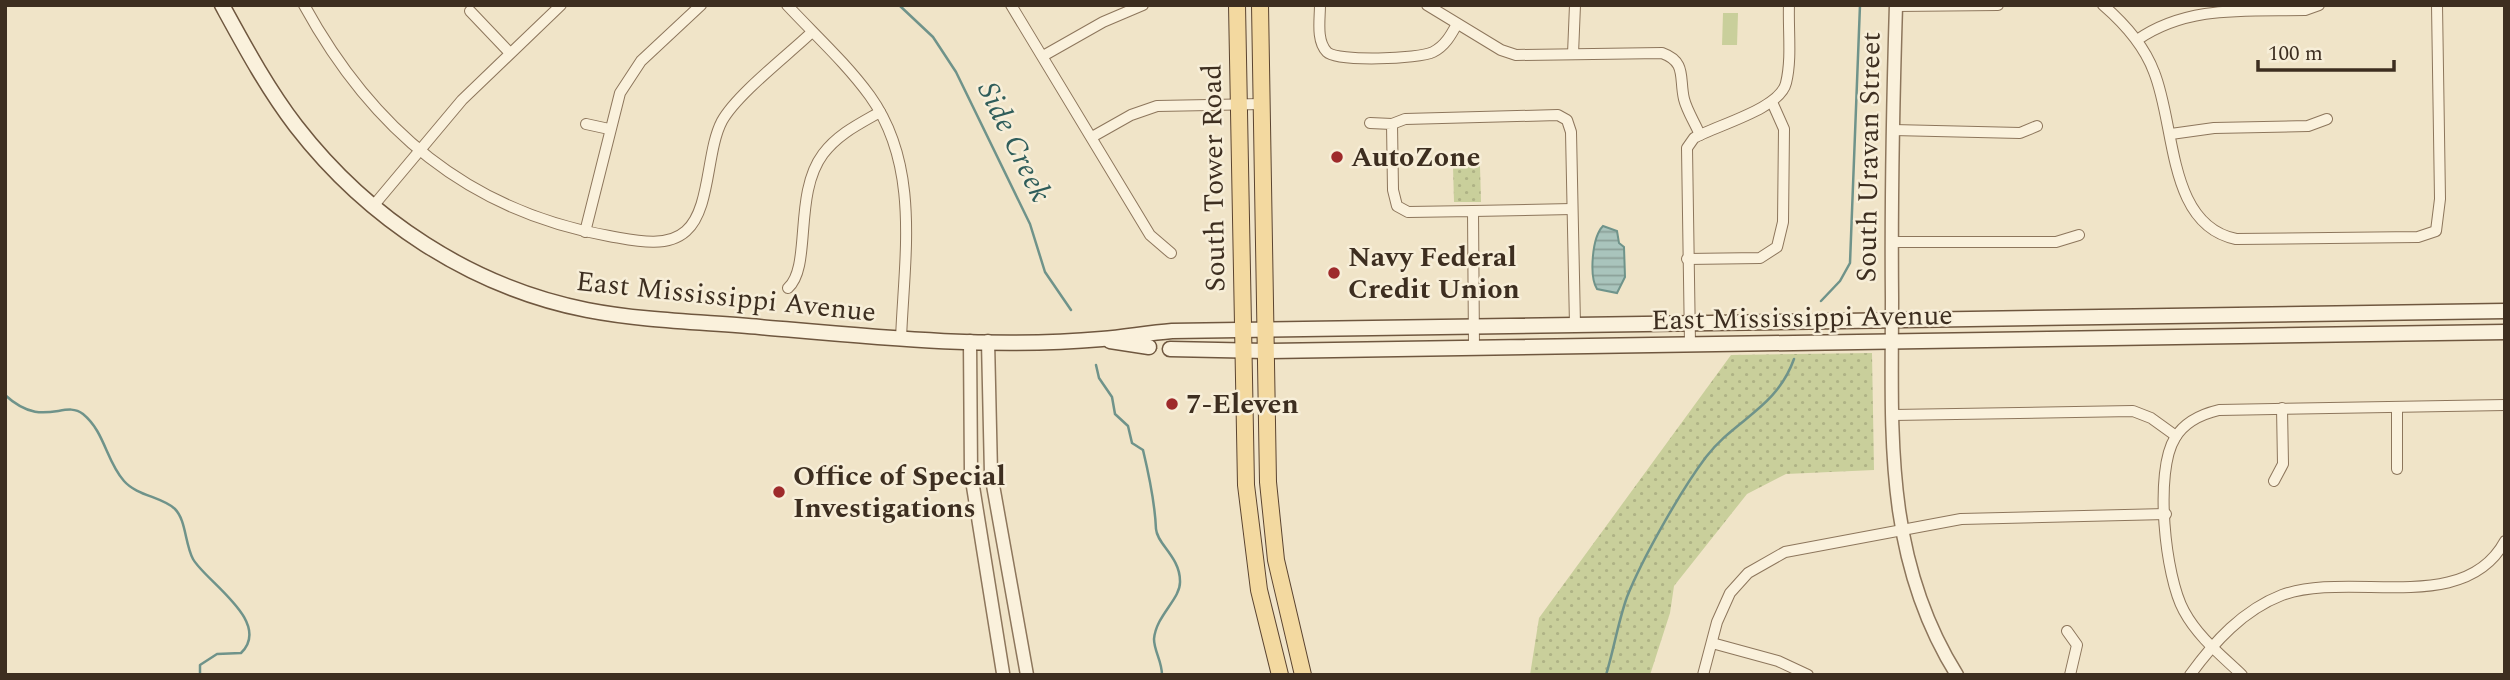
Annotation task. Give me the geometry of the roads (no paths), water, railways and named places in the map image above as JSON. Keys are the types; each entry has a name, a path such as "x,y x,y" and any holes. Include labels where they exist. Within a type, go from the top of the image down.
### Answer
{"main road":[{"name":"East Mississippi Avenue","path":"222,5 254,63 295,124 324,161 374,205 451,262 512,289 561,304 618,314 901,339 988,341 1102,339 1152,332 1243,330 2505,311"},
{"name":"South Tower Road","path":"1237,5 1248,509 1259,590 1280,675"},
{"name":"South Tower Road","path":"1260,5 1268,482 1281,587"},
{"name":"East Mississippi Avenue","path":"1170,349 1266,351 2505,332"},
{"name":"East Mississippi Avenue","path":"1102,339 1149,347"},
{"path":"1248,509 1263,518 1270,566 1281,587 1303,675"}],"street":[{"path":"304,5 332,55 358,90 418,150 466,184 504,204 585,232 660,242 685,232 699,210 716,137 724,118 812,32"},
{"path":"374,205 462,100 561,5"},
{"path":"585,232 615,105 629,76 701,5"},
{"path":"787,5 858,81 880,112 896,149 905,188 901,339"},
{"path":"1011,5 1150,235 1171,253"},
{"path":"1043,55 1103,22 1143,5"},
{"path":"1320,5 1321,43 1331,55 1338,57 1424,55 1441,47 1457,24"},
{"path":"1427,5 1501,50 1516,55 1669,56 1680,66 1684,100 1700,135"},
{"path":"1573,54 1575,5"},
{"path":"1690,344 1685,155 1691,142 1700,135 1772,102 1783,91 1787,78 1789,5"},
{"path":"1896,5 1998,5"},
{"name":"South Uravan Street","path":"1896,5 1891,242 1894,486 1900,530 1923,608 1957,675"},
{"path":"2103,5 2137,40 2157,79 2189,205 2203,225 2224,236 2404,237 2424,236 2436,231 2440,199 2437,5"},
{"path":"2137,40 2173,21 2204,12 2305,10 2319,5"},
{"path":"470,11 510,53"},
{"path":"1687,259 1760,258 1777,247 1783,222 1784,129 1772,102"},
{"path":"1092,137 1131,114 1157,106 1262,104"},
{"path":"788,288 798,273 802,209 814,169 833,142 880,112"},
{"path":"1370,123 1392,124 1405,118 1558,115 1567,120 1571,132 1575,325"},
{"path":"2171,134 2214,128 2308,126 2327,119"},
{"path":"586,124 609,129"},
{"path":"1392,124 1393,190 1397,206 1408,212 1572,209"},
{"path":"1893,130 2020,133 2037,126"},
{"path":"1473,211 1474,348"},
{"path":"1891,242 2056,242 2079,235"},
{"path":"970,341 970,462 976,514 1003,673"},
{"path":"988,341 989,462 1027,675"},
{"name":"East Mississippi Avenue","path":"1149,347 1170,349"},
{"path":"2242,675 2192,625 2178,598 2167,562 2165,466 2176,436 2187,424 2207,413 2283,408 2505,405"},
{"path":"2397,407 2398,469"},
{"path":"2274,481 2283,464 2283,408"},
{"path":"1893,415 2133,411 2151,418 2176,436"},
{"path":"976,514 998,511"},
{"path":"1703,675 1730,593 1761,563 1797,549 1978,517 2166,514"},
{"path":"981,545 1004,541"},
{"path":"2190,675 2212,647 2255,609 2282,595 2330,586 2452,583 2485,567 2505,541"},
{"path":"2067,631 2077,645 2070,675"},
{"path":"1712,642 1811,672"}],"water":[{"path":"1603,226 1617,231 1619,243 1624,247 1625,277 1617,293 1597,289 1593,275 1594,247"}],"waterway":[{"name":"Side Creek","path":"899,5 933,37 956,72 1030,224 1045,272 1071,310"},
{"path":"1821,301 1840,281 1850,263 1860,5"},
{"path":"1606,675 1627,597 1674,506 1717,444 1777,390 1794,359"},
{"name":"Side Creek","path":"1096,365 1099,378 1112,397 1115,414 1128,426 1132,443 1143,450 1157,535 1179,572 1177,594 1159,622 1154,639 1162,675"},
{"path":"5,395 31,411 76,410 83,414 96,429 124,481 136,490 170,505 179,514 193,559 234,603 249,628 249,641 241,653 217,654 200,665 200,675"}],"place":[{"name":"AutoZone","path":"1337,157"},
{"name":"Navy Federal Credit Union","path":"1334,273"},
{"name":"7-Eleven","path":"1172,404"},
{"name":"Office of Special Investigations","path":"779,492"}]}
